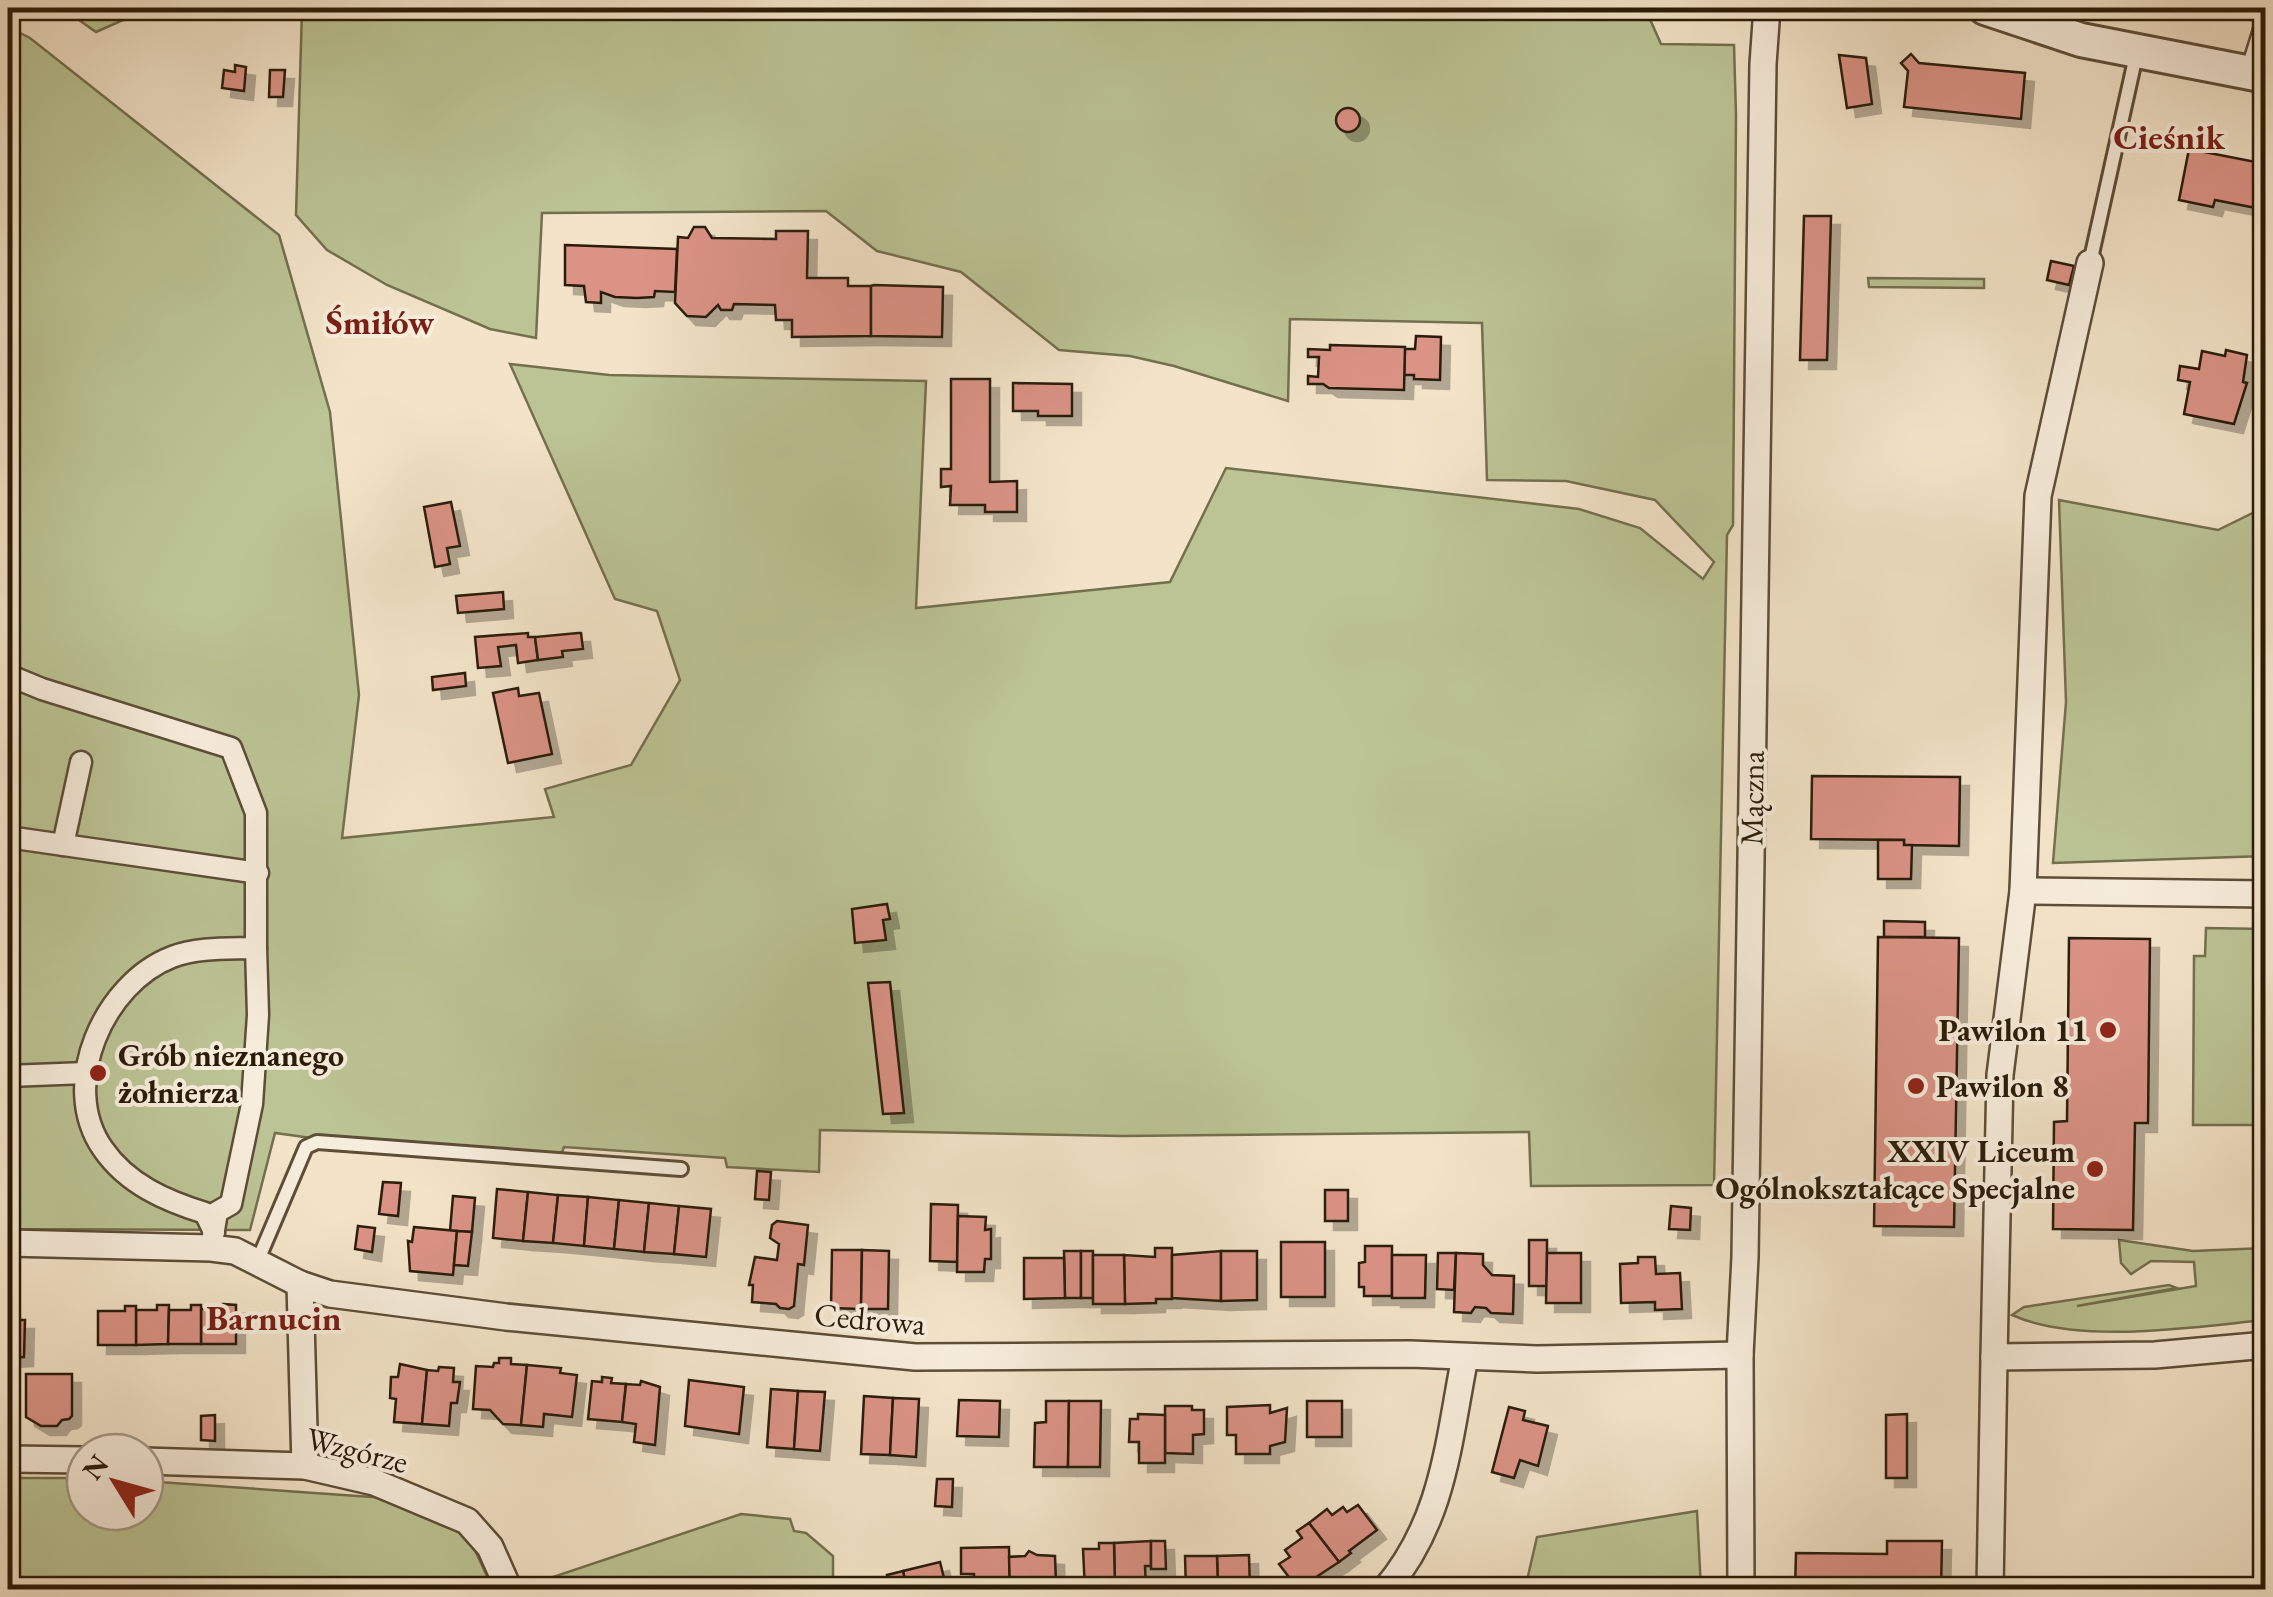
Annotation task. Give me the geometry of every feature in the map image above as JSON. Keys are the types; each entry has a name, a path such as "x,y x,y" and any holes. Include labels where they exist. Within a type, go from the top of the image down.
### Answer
{"street":[{"name":"Mączna","path":"1741,1590 1740,1355 1745,1257 1762,84 1767,8"},
{"path":"1986,8 2060,34 2259,75 2266,32"},
{"path":"1990,1590 2000,1075 2023,891 2038,496 2090,263"},
{"path":"8,676 230,748 256,813 258,1015 252,1104 231,1204 217,1212 212,1240"},
{"path":"63,844 81,762"},
{"path":"8,837 258,873"},
{"path":"2023,891 2266,894"},
{"path":"212,1240 204,1213 166,1202 103,1150 90,1122 86,1073 94,1041 107,1013 128,986 144,974 170,957 188,952 256,948"},
{"path":"8,1076 86,1073"},
{"name":"Cedrowa","path":"8,1243 212,1240 300,1284 330,1294 506,1317 914,1357 1740,1355"},
{"path":"300,1284 305,1466"},
{"path":"1994,1356 2155,1355 2266,1345"},
{"path":"1385,1590 1409,1562 1426,1530 1440,1485 1464,1357"},
{"path":"8,1459 65,1460"},
{"name":"Wzgórze","path":"165,1462 305,1466 374,1482 466,1522 490,1546 509,1590"}],"lane":[{"path":"2090,263 2138,51"},
{"path":"258,1260 306,1147 316,1142 680,1169"}],"green space":[{"path":"62,8 150,8 96,32"},
{"path":"280,8 1645,8 1661,44 1734,45 1733,525 1727,535 1714,1185 1531,1186 1529,1132 1122,1136 820,1130 819,1172 727,1167 725,1158 564,1147 561,1155 326,1140 275,1133 250,1230 8,1229 8,27 30,38 279,235 330,412 359,695 342,838 554,817 545,789 631,765 680,680 657,611 615,599 510,364 609,375 926,381 916,608 1170,582 1226,468 1579,509 1640,528 1703,579 1714,562 1655,500 1566,481 1487,480 1482,323 1290,319 1288,401 1130,356 1059,350 961,272 877,251 826,211 542,213 536,338 490,329 387,285 327,250 296,215 302,9"},
{"path":"1868,278 1984,279 1984,288 1869,287"},
{"path":"2059,500 2218,530 2265,507 2265,856 2053,863 2066,702"},
{"path":"2206,928 2265,929 2265,1125 2193,1125 2194,956 2205,956"},
{"path":"2119,1240 2193,1251 2265,1248 2265,1320 2103,1332 2039,1324 2012,1315 2024,1307 2169,1285 2177,1288 2077,1306 2196,1286 2194,1262 2151,1261 2131,1274 2121,1263"},
{"path":"8,1478 65,1478 65,1532 165,1532 165,1482 400,1499 467,1533 493,1589 8,1589"},
{"path":"1697,1511 1701,1589 1525,1589 1537,1537"},
{"path":"741,1514 790,1519 794,1531 806,1533 833,1556 833,1589 543,1589 541,1581"}],"building":[{"path":"1911,54 1919,63 2025,73 2021,119 1904,107 1908,71 1901,63"},
{"path":"1839,55 1866,58 1872,104 1847,108"},
{"path":"235,65 246,67 244,91 222,88 224,70 235,72"},
{"path":"270,70 285,70 283,97 269,97"},
{"path":"1348,108 1360,120 1348,132 1336,120"},
{"path":"2189,149 2266,164 2266,210 2215,200 2213,207 2179,200"},
{"path":"1804,216 1831,216 1827,360 1800,360"},
{"path":"694,227 705,227 712,238 776,239 776,231 808,231 807,278 848,278 848,286 871,286 871,336 792,337 792,320 776,320 775,305 734,304 732,310 721,310 718,305 706,317 687,316 675,303 678,237 688,238"},
{"path":"565,245 677,249 675,292 655,291 654,297 637,298 601,292 601,303 586,302 584,286 565,285"},
{"path":"2051,261 2074,266 2069,285 2047,280"},
{"path":"874,285 943,287 942,337 871,336"},
{"path":"1416,336 1441,337 1440,380 1404,375 1405,349 1415,349"},
{"path":"1330,345 1405,347 1404,390 1308,384 1308,376 1318,377 1319,357 1308,357 1308,349 1330,350"},
{"path":"2226,350 2247,355 2243,382 2247,383 2234,424 2184,414 2190,382 2178,380 2180,366 2199,369 2202,351 2225,356"},
{"path":"951,379 990,379 990,482 1017,481 1017,512 985,512 985,505 950,505 951,486 941,487 941,469 951,469"},
{"path":"1013,383 1072,384 1072,416 1013,411"},
{"path":"451,502 460,546 447,548 450,564 435,567 424,507"},
{"path":"503,592 504,609 458,613 456,596"},
{"path":"528,633 528,637 535,637 538,660 518,663 516,645 498,647 501,666 478,668 475,637"},
{"path":"581,633 583,649 562,651 563,657 538,660 535,637"},
{"path":"465,673 466,686 433,690 432,677"},
{"path":"518,688 519,696 539,693 552,754 508,763 493,693"},
{"path":"1812,776 1960,777 1959,846 1904,845 1904,840 1811,839"},
{"path":"1878,840 1904,840 1904,845 1912,845 1911,879 1878,879"},
{"path":"887,904 890,919 883,920 886,940 855,943 852,909"},
{"path":"1884,921 1925,922 1925,937 1884,937"},
{"name":"Pawilon 8","path":"1878,937 1959,938 1954,1227 1874,1226"},
{"name":"Pawilon 11","path":"2069,938 2150,939 2148,1123 2135,1123 2133,1230 2053,1229 2054,1122 2067,1121"},
{"path":"890,982 904,1113 883,1114 868,983"},
{"path":"757,1171 771,1172 769,1200 755,1199"},
{"path":"383,1182 401,1183 398,1216 379,1214"},
{"path":"497,1189 528,1192 523,1241 493,1238"},
{"path":"1325,1190 1348,1190 1348,1221 1325,1221"},
{"path":"528,1192 558,1195 553,1243 523,1241"},
{"path":"558,1195 588,1197 584,1246 553,1243"},
{"path":"453,1196 475,1198 472,1232 450,1231"},
{"path":"588,1197 619,1200 614,1249 584,1246"},
{"path":"619,1200 649,1203 644,1252 614,1249"},
{"path":"649,1203 679,1206 674,1254 644,1252"},
{"path":"931,1204 958,1205 957,1262 930,1261"},
{"path":"679,1206 711,1209 706,1257 674,1254"},
{"path":"1671,1206 1691,1208 1690,1230 1669,1229"},
{"path":"958,1216 986,1217 985,1230 991,1229 991,1259 985,1259 984,1272 957,1272"},
{"path":"777,1221 808,1225 804,1265 798,1264 794,1306 789,1309 752,1302 753,1285 749,1285 755,1257 777,1260 779,1244 770,1238 772,1225"},
{"path":"358,1226 375,1228 372,1252 355,1249"},
{"path":"414,1227 457,1231 453,1275 410,1271 408,1241 412,1242"},
{"path":"457,1231 472,1232 468,1266 454,1265"},
{"path":"1529,1240 1547,1240 1547,1286 1529,1286"},
{"path":"1281,1242 1325,1242 1325,1297 1281,1297"},
{"path":"1365,1246 1392,1246 1392,1296 1364,1296 1364,1287 1359,1287 1359,1263 1365,1262"},
{"path":"1155,1248 1172,1248 1172,1299 1125,1304 1124,1255 1155,1257"},
{"path":"832,1250 862,1250 861,1309 831,1308"},
{"path":"862,1250 889,1251 888,1309 861,1309"},
{"path":"1064,1251 1081,1251 1081,1298 1065,1298"},
{"path":"1081,1251 1093,1251 1093,1298 1081,1298"},
{"path":"1221,1251 1221,1301 1172,1298 1172,1255"},
{"path":"1221,1251 1257,1251 1257,1300 1221,1301"},
{"path":"1438,1253 1456,1253 1454,1290 1437,1289"},
{"path":"1456,1253 1483,1254 1483,1265 1492,1275 1514,1276 1513,1314 1491,1313 1475,1307 1471,1313 1454,1312"},
{"path":"1547,1253 1581,1253 1581,1303 1546,1303"},
{"path":"1093,1255 1124,1255 1125,1304 1093,1304"},
{"path":"1392,1255 1426,1255 1425,1298 1392,1298"},
{"path":"1638,1257 1655,1257 1656,1274 1680,1273 1682,1309 1655,1310 1655,1302 1621,1303 1620,1264 1638,1263"},
{"path":"1024,1258 1064,1258 1065,1298 1024,1299"},
{"path":"223,1304 236,1305 236,1344 201,1344 201,1309 223,1309"},
{"path":"157,1305 169,1305 168,1344 136,1345 136,1310 157,1310"},
{"path":"191,1305 201,1305 201,1344 168,1344 169,1310 191,1310"},
{"path":"125,1306 136,1306 136,1345 98,1345 98,1311 125,1311"},
{"path":"8,1320 25,1320 24,1357 8,1358"},
{"path":"499,1358 527,1365 521,1425 503,1424 490,1410 473,1409 476,1366 493,1367"},
{"path":"400,1364 427,1370 422,1424 394,1422 396,1399 390,1398 391,1377 398,1377"},
{"path":"527,1365 561,1368 560,1373 577,1375 572,1417 544,1414 543,1427 521,1425"},
{"path":"439,1367 454,1368 453,1382 460,1382 457,1403 451,1403 449,1426 422,1424 427,1370 438,1371"},
{"path":"26,1374 72,1374 72,1416 57,1426 41,1426 26,1417"},
{"path":"602,1377 612,1378 611,1383 626,1384 622,1422 588,1419 592,1381 602,1382"},
{"path":"689,1380 744,1387 739,1434 685,1426"},
{"path":"641,1381 660,1387 655,1445 634,1442 636,1424 622,1422 626,1384 640,1385"},
{"path":"771,1389 798,1391 794,1449 767,1447"},
{"path":"798,1391 825,1392 820,1451 794,1449"},
{"path":"864,1396 893,1398 890,1455 861,1454"},
{"path":"893,1398 919,1399 916,1457 890,1455"},
{"path":"959,1400 1000,1401 999,1437 957,1436"},
{"path":"1046,1401 1069,1401 1068,1467 1034,1467 1035,1423 1046,1422"},
{"path":"1069,1401 1101,1401 1100,1467 1068,1467"},
{"path":"1307,1401 1342,1401 1342,1437 1307,1437"},
{"path":"1270,1405 1270,1413 1287,1408 1285,1442 1270,1446 1270,1454 1236,1454 1236,1435 1227,1435 1227,1407"},
{"path":"1165,1406 1204,1410 1204,1434 1193,1435 1193,1454 1165,1453"},
{"path":"1509,1407 1525,1411 1523,1420 1548,1426 1538,1466 1520,1460 1514,1478 1492,1472"},
{"path":"1138,1414 1165,1415 1165,1463 1139,1463 1139,1442 1129,1442 1130,1419 1138,1419"},
{"path":"1907,1414 1907,1478 1886,1478 1886,1415"},
{"path":"215,1415 215,1441 201,1440 201,1416"},
{"path":"937,1479 953,1479 952,1507 935,1506"},
{"path":"1358,1505 1377,1530 1339,1562 1309,1523 1327,1509 1332,1515 1343,1507 1347,1512"},
{"path":"1309,1523 1339,1562 1298,1589 1279,1564 1290,1557 1285,1550 1302,1538 1297,1531"},
{"path":"1151,1541 1151,1566 1145,1566 1146,1588 1115,1589 1114,1543"},
{"path":"1151,1541 1165,1541 1166,1569 1151,1569"},
{"path":"1887,1541 1942,1541 1941,1590 1795,1590 1796,1553 1887,1554"},
{"path":"1099,1543 1114,1543 1115,1589 1085,1590 1083,1549 1099,1549"},
{"path":"1009,1547 1010,1590 974,1590 974,1574 961,1574 961,1548"},
{"path":"1029,1551 1055,1556 1056,1583 1044,1583 1045,1590 1010,1590 1009,1557 1025,1556"},
{"path":"1249,1555 1250,1590 1218,1590 1217,1556"},
{"path":"1185,1556 1217,1556 1218,1590 1186,1590"},
{"path":"940,1562 946,1586 939,1590 907,1590 903,1571"},
{"path":"903,1571 907,1590 876,1590 874,1583"}],"place":[{"name":"Pawilon 11","path":"2108,1030"},
{"name":"Grób nieznanego żołnierza","path":"98,1073"},
{"name":"Pawilon 8","path":"1916,1086"},
{"name":"XXIV Liceum Ogólnokształcące Specjalne","path":"2095,1169"}],"district":[{"name":"Cieśnik","path":"2169,136"},
{"name":"Śmiłów","path":"380,321"},
{"name":"Barnucin","path":"274,1317"}]}
